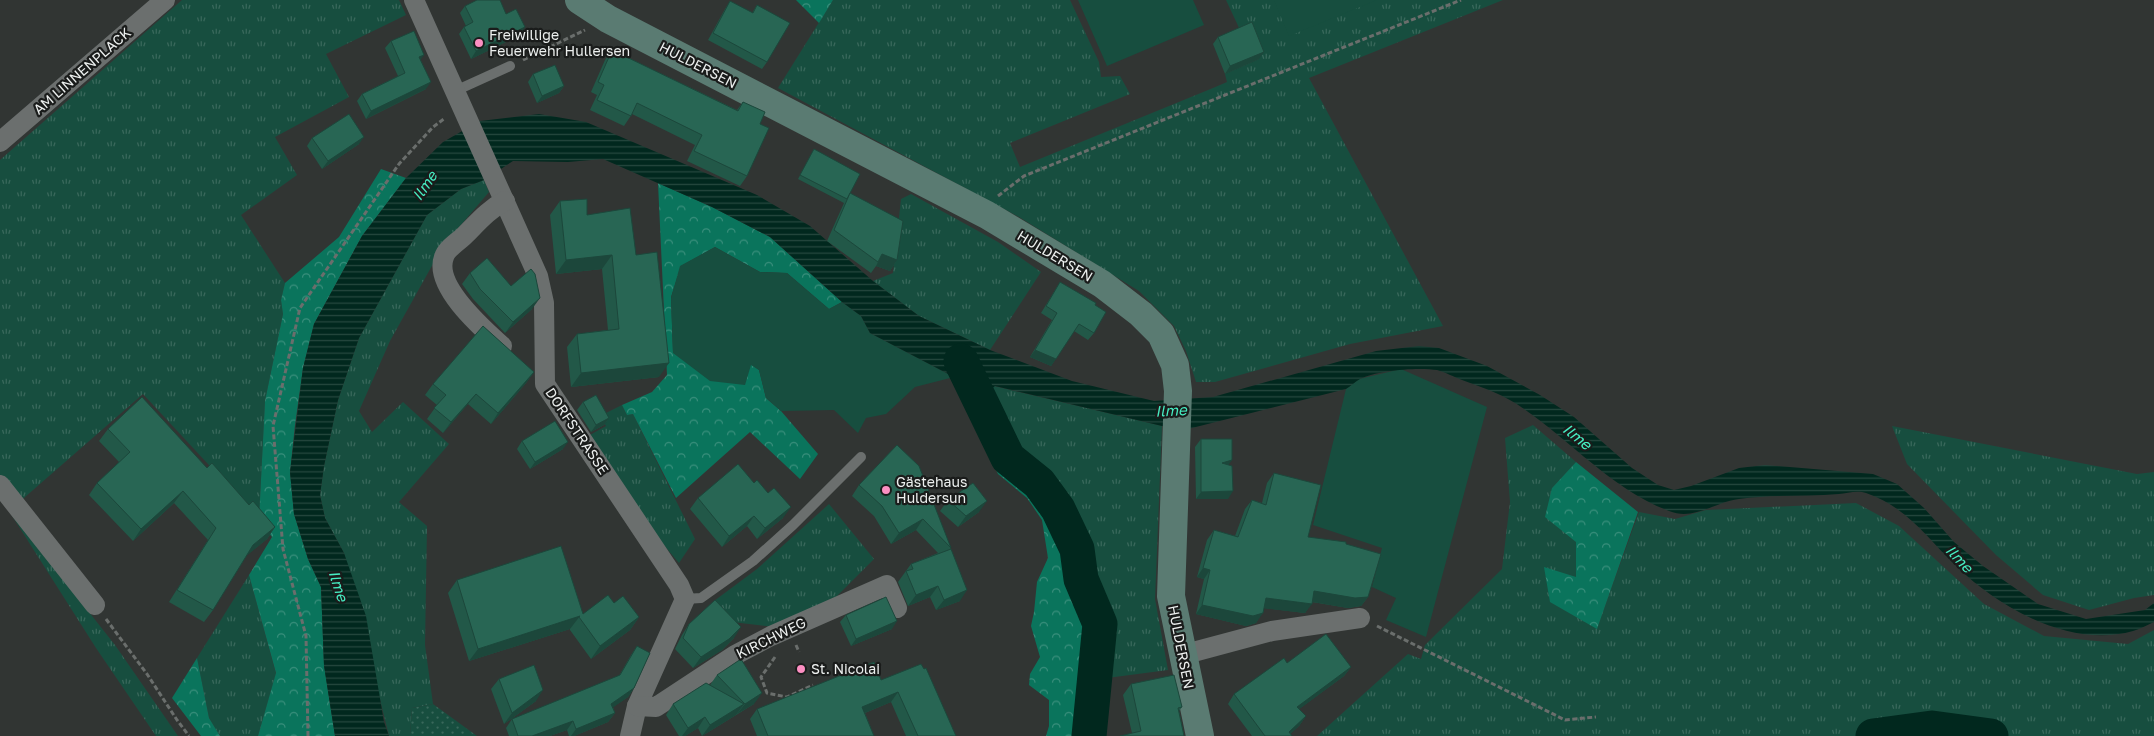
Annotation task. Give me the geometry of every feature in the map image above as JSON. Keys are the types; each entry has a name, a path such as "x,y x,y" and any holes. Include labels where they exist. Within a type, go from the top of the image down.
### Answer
{"street":[{"name":"AM LINNENPLACK","path":"0,142 165,0"},
{"name":"DORFSTRASSE","path":"414,0 503,194 538,276 544,303 545,384 674,577 685,599"},
{"name":"HULDERSEN","path":"578,0 608,19 986,215 1102,284 1141,314 1161,334 1176,365 1178,391 1171,596 1200,736"},
{"path":"503,194 444,256 442,270 452,293 477,323 545,384"},
{"path":"0,485 95,605"},
{"name":"KIRCHWEG","path":"637,706 656,707 735,655 771,636 887,585 897,608"},
{"path":"630,736 637,706 685,599"},
{"path":"1182,654 1272,631 1360,618"}],"lane":[{"path":"460,103 510,66"},
{"path":"685,599 701,598 753,561 793,525 861,457"}],"path":[{"path":"986,215 1000,193 1024,176 1461,0"},
{"path":"510,66 608,19"},
{"path":"308,736 306,636 283,550 273,426 300,308 399,164 433,127 460,103"},
{"path":"95,605 147,674 177,720 190,736"},
{"path":"1360,618 1565,720 1596,717"},
{"path":"790,646 796,644"},
{"path":"779,653 761,677 767,693 787,696 813,685"}],"green space":[{"path":"182,0 399,0 406,15 326,54 349,97 275,137 297,175 241,215 285,283 281,300 283,314 265,401 259,519 143,394 9,511 0,500 0,160"},
{"path":"796,0 833,0 819,23"},
{"path":"833,0 1070,0 1099,62 1101,77 1120,76 1130,94 1010,143 1020,167 1227,82 1225,74 1259,59 1241,32 1226,0 1503,0 1309,78 1443,326 1350,344 1215,382 1196,382 1186,351 1174,326 1139,291 1019,217 778,88"},
{"path":"1078,0 1193,0 1204,25 1107,66"},
{"path":"1274,0 1377,0 1289,36"},
{"path":"381,169 406,178 362,236 314,324 303,368 290,472 294,514 308,559 321,587 324,665 335,736 258,736 276,673 249,575 272,537 259,519 265,401 283,314 281,300 285,283 339,237"},
{"path":"484,180 489,192 443,246 390,341 359,411 372,432 403,402 449,444 399,502 427,526 425,645 433,704 412,708 410,736 389,736 344,553 325,518 320,495 324,466 338,400 359,338 427,215 461,189"},
{"path":"658,183 712,207 770,237 842,302 829,309 787,273 760,272 715,247 681,266 671,297 673,353 751,364 759,370 766,398 781,411 818,454 800,479 750,432 676,498 633,414 627,415 622,405 652,392 667,375"},
{"path":"911,194 998,242 1041,272 990,350 919,316 873,281 893,273 901,199"},
{"path":"715,247 760,272 787,273 829,309 842,302 861,316 870,333 954,377 915,387 886,414 866,418 858,433 834,410 781,411 766,398 759,370 751,365 745,385 710,381 673,353 671,298 680,266"},
{"path":"1401,369 1487,407 1426,637 1386,620 1396,598 1372,587 1382,548 1313,525 1346,389 1359,379"},
{"path":"954,377 990,390 1012,444 1028,464 1041,474 1061,495 1083,540 1107,625 1107,678 1102,701 1102,736 1046,736 1049,726 1049,700 1029,685 1030,674 1040,657 1031,626 1037,582 1048,558 1042,520 1027,498 998,474"},
{"path":"994,386 1162,426 1155,599 1168,670 1107,678 1107,625 1083,540 1041,474 1028,464 1012,444 990,390"},
{"path":"622,405 627,415 633,414 695,539 679,563 662,543 590,435 606,426 600,416"},
{"path":"1533,425 1576,462 1552,488 1576,542 1576,578 1597,628 1639,512 1675,519 1706,510 1856,503 1899,526 1984,604 2044,636 2128,644 2154,630 2154,736 1317,736 1408,654 1421,659 1425,645 1502,569 1510,502 1505,438"},
{"path":"1892,426 2137,474 2154,472 2154,595 2134,598 2089,610 2043,595 1996,555 1907,464"},
{"path":"1576,462 1638,512 1597,629 1550,602 1544,567 1576,577 1576,542 1545,517 1552,488"},
{"path":"829,504 874,559 825,608 774,627 732,622 714,601 757,569"},
{"path":"9,511 115,645 178,736 156,736 96,648"},
{"path":"249,575 276,674 258,736 220,736 209,718 197,658"},
{"path":"197,658 209,718 220,736 201,736 172,698"},
{"path":"433,704 477,736 410,736 412,708"}],"water":[{"path":"539,114 586,122 757,195 810,226 873,281 919,316 990,350 1072,381 1154,401 1213,397 1376,351 1419,346 1439,348 1487,366 1540,395 1574,417 1632,468 1658,485 1674,490 1691,486 1739,468 1765,465 1873,474 1897,484 1924,508 1954,542 1983,566 2038,604 2086,619 2145,610 2154,603 2154,622 2133,631 2109,635 2085,634 2061,629 2038,621 1994,597 1957,567 1905,515 1893,506 1863,492 1751,497 1730,501 1687,514 1669,511 1629,491 1517,404 1494,392 1437,370 1409,369 1377,373 1360,379 1346,389 1188,429 1162,426 995,386 990,390 954,377 870,333 861,316 842,302 770,237 712,207 603,159 568,162 513,161 484,180 461,189 427,215 359,338 338,400 320,495 325,518 344,553 366,616 384,722 389,736 335,736 324,666 321,587 308,559 294,514 290,472 303,368 314,324 362,236 406,178 443,142 480,121"}],"building":[{"path":"477,0 500,0 506,14 516,9 525,27 476,51 464,27 473,22 465,6"},
{"path":"730,1 753,13 757,5 790,23 767,62 713,33"},
{"path":"1252,22 1264,52 1230,66 1218,37"},
{"path":"414,31 424,55 419,57 431,82 371,111 362,94 405,73 391,41"},
{"path":"612,50 738,111 743,102 765,112 760,124 769,128 747,176 694,151 702,135 637,103 631,116 597,100 604,85 598,82"},
{"path":"555,65 564,86 542,96 533,74"},
{"path":"349,114 364,137 328,161 312,138"},
{"path":"814,149 860,174 847,199 800,175"},
{"path":"850,193 903,221 897,260 882,254 878,262 834,230"},
{"path":"587,199 587,215 630,208 636,255 657,252 669,363 581,373 577,334 619,329 612,255 566,260 560,201"},
{"path":"487,258 511,286 531,269 535,274 540,298 513,322 480,289 470,273"},
{"path":"1060,282 1096,303 1095,305 1106,312 1094,333 1079,324 1056,359 1035,350 1057,313 1046,306"},
{"path":"483,326 534,372 498,413 476,394 451,422 434,408 446,395 433,384"},
{"path":"596,395 609,418 596,425 583,402"},
{"path":"142,397 207,468 212,463 249,505 253,501 275,527 253,545 213,610 177,590 216,528 183,491 141,529 97,483 130,452 108,429"},
{"path":"555,421 568,442 535,462 522,441"},
{"path":"1201,439 1232,439 1232,460 1222,463 1232,466 1233,491 1201,492"},
{"path":"897,445 919,466 951,548 923,519 899,533 882,506 859,485"},
{"path":"738,464 754,483 757,480 768,493 774,488 791,507 765,528 754,516 729,536 698,498"},
{"path":"1274,473 1321,485 1308,537 1346,542 1346,544 1381,554 1368,597 1355,598 1314,591 1312,604 1266,598 1263,613 1253,616 1202,605 1210,570 1203,568 1214,530 1238,537 1252,500 1266,505"},
{"path":"973,483 987,501 966,516 948,500"},
{"path":"561,546 583,614 608,595 614,603 623,596 639,617 600,646 580,616 478,649 457,580"},
{"path":"951,549 967,590 944,600 938,586 916,595 906,571 913,569 911,564"},
{"path":"886,597 897,621 856,639 846,615"},
{"path":"715,600 741,627 729,639 701,657 683,638 689,624"},
{"path":"1326,634 1351,667 1297,707 1306,716 1289,732 1292,736 1265,736 1234,694 1284,658 1287,663"},
{"path":"637,646 650,653 634,688 611,704 615,713 576,729 573,721 532,736 518,736 512,719 620,675"},
{"path":"741,659 762,693 745,704 717,675"},
{"path":"874,662 881,680 921,664 924,669 926,668 956,736 918,736 898,692 862,707 874,736 768,736 757,709"},
{"path":"534,665 543,690 512,713 499,679"},
{"path":"1174,675 1182,707 1178,708 1184,736 1120,736 1141,731 1131,684"},
{"path":"706,683 744,704 710,725 705,717 688,728 673,704"}],"waterway":[{"name":"Ilme","path":"961,361 1008,458 1039,483 1058,509 1077,549 1081,579 1100,624 1089,736"},
{"name":"Ilme","path":"1873,736 1932,728 1991,736"}],"place":[{"name":"Freiwillige Feuerwehr Hullersen","path":"479,43"},
{"name":"Gästehaus Huldersun","path":"886,490"},
{"name":"St. Nicolai","path":"801,669"}]}
